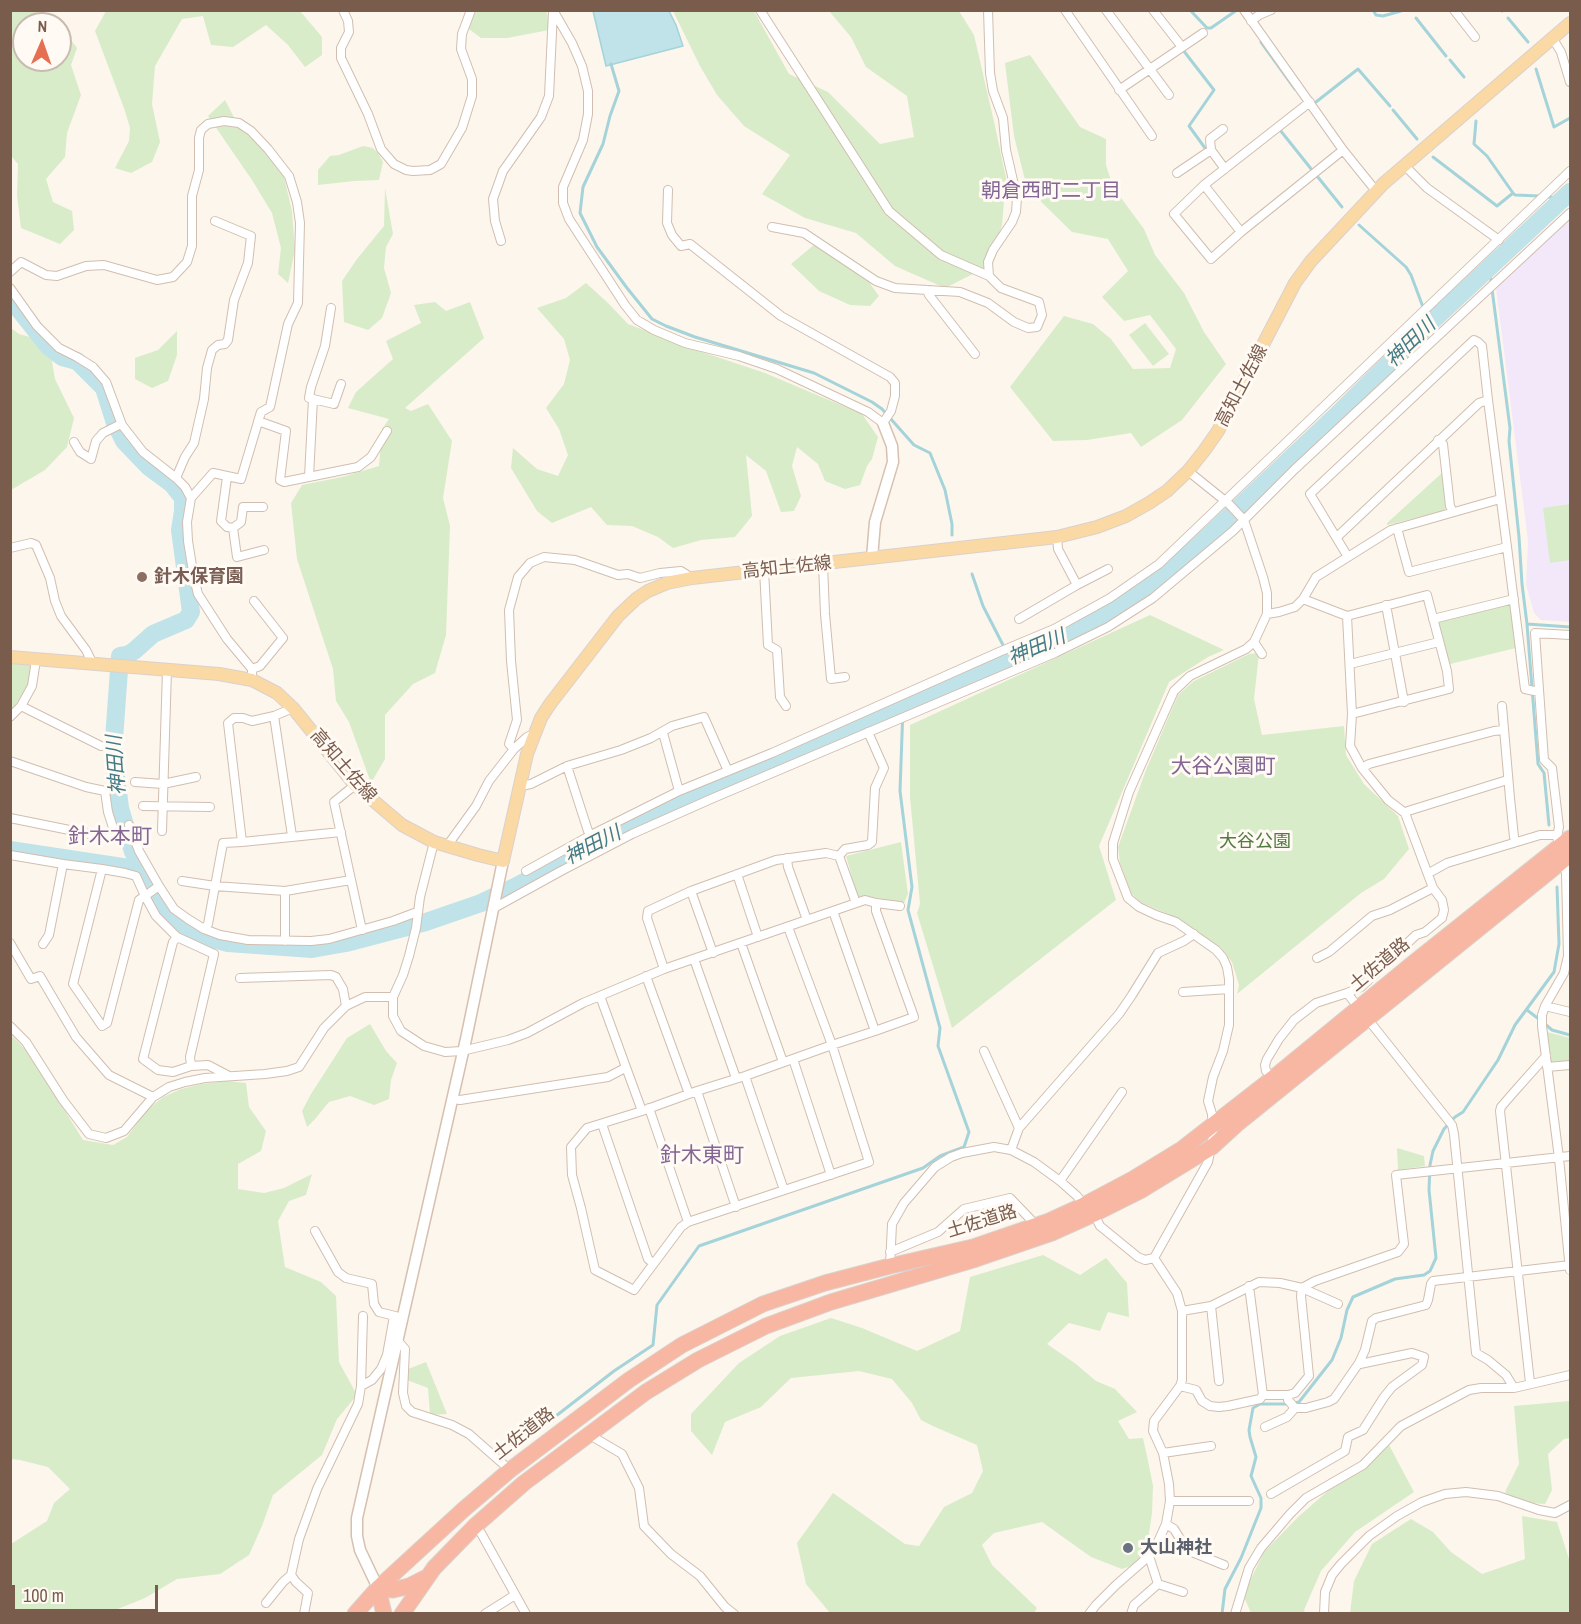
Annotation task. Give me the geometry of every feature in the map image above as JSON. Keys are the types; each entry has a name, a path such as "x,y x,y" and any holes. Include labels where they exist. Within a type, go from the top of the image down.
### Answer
{"highway":[{"name":"土佐道路","path":"355,1614 378,1588 510,1470 629,1380 682,1345 763,1304 890,1259 973,1247 1140,1191 1212,1147 1363,1014 1412,964 1566,855"},
{"name":"土佐道路","path":"402,1614 434,1568 475,1526 524,1483 646,1392 698,1360 766,1326 831,1302 976,1259 1052,1233 1182,1149 1273,1078 1363,1014"},
{"path":"384,1614 378,1588 393,1590 409,1586 427,1577"}],"main road":[{"name":"高知土佐線","path":"10,657 252,675 293,708 355,784 402,825 434,842 503,861 527,754 541,718 618,616 636,599 667,583 692,578 1057,537 1098,527 1126,516 1167,490 1188,471 1218,431 1295,283 1311,261 1376,191 1570,23"}],"street":[{"path":"344,10 349,32 341,48 341,58 368,114 381,149 394,164 413,171 430,170 441,164 462,128 472,96 472,79 461,49 462,34 471,10"},
{"path":"501,241 495,221 493,199 503,171 541,117 549,96 553,10"},
{"path":"553,10 576,51 588,91 588,114 583,140 563,187 563,203 569,219 637,320 685,343 739,356 777,369 868,412 883,423 892,446 893,462 875,522 872,558"},
{"path":"760,10 890,211 940,255 989,276 1001,288 1039,302 1042,315 1037,327 1028,328 1014,322 988,303 960,292 895,288 876,281 804,233 772,227"},
{"path":"988,10 990,73 993,91 1003,118 1006,150 1017,198 1016,212 1012,222 993,250 988,262 989,276"},
{"path":"1065,10 1152,136"},
{"path":"1106,10 1169,95"},
{"path":"1153,10 1182,47"},
{"path":"1244,10 1343,150 1376,191"},
{"path":"1251,21 1271,10"},
{"path":"1454,10 1475,37"},
{"path":"1119,90 1203,33"},
{"path":"1553,39 1561,52 1570,82"},
{"path":"1310,102 1204,185 1174,214 1211,259 1343,150"},
{"path":"10,272 21,262 46,275 57,276 86,266 104,266 157,280 174,277 187,262 192,246 192,196 199,170 199,138 201,130 208,124 224,121 239,123 251,131 268,149 289,176 297,202 300,223 298,303 288,324 270,407 261,412 241,479 213,473 191,498 188,522 188,541 198,594 252,675 283,638 254,600"},
{"path":"1223,129 1210,138 1211,150 1225,169"},
{"path":"1177,173 1211,150"},
{"path":"1405,166 1427,188 1499,240"},
{"path":"526,871 679,791 1054,629 1110,598 1159,564 1228,502 1570,171"},
{"path":"1204,185 1241,232"},
{"path":"668,190 667,223 672,235 681,246 690,244 781,316 890,377 895,383 895,396 891,411 883,423"},
{"path":"495,905 632,834 1055,653 1108,627 1153,598 1243,519 1570,213"},
{"path":"176,478 194,443 212,350 218,345 225,344 228,340 234,300 248,263 251,236 215,221"},
{"path":"10,288 37,326 59,348 93,368 106,382 122,425 143,452 176,478 191,498"},
{"path":"927,290 975,354"},
{"path":"331,308 325,346 309,398 334,404 341,384"},
{"path":"1348,557 1310,494 1474,340 1482,346 1525,689 1534,691"},
{"path":"309,477 313,399"},
{"path":"1337,537 1438,440 1479,403 1488,400"},
{"path":"258,421 286,432 280,480 284,482 358,467 370,457 387,431"},
{"path":"74,442 80,452 91,459 96,441 104,433 122,425"},
{"path":"1438,440 1443,444 1450,506 1453,512"},
{"path":"890,1259 892,1224 904,1203 935,1167 951,1157 972,1150 994,1147 1011,1149 1034,1162 1077,1196 1100,1226 1138,1257 1145,1260 1154,1258 1208,1162 1212,1147 1213,1126 1208,1101 1209,1093 1229,1026 1227,967 1216,950 1194,934 1176,922 1148,911 1128,898 1113,859 1113,843 1129,792 1174,691 1190,676 1246,649 1254,642 1267,614 1267,593 1263,577 1243,519 1228,502 1188,471"},
{"path":"228,477 221,521 227,527 233,528 241,522 243,507 263,507"},
{"path":"1267,614 1295,607 1303,599 1316,577 1397,528 1500,499"},
{"path":"233,528 237,557 264,550"},
{"path":"1397,528 1409,572 1507,547"},
{"path":"1057,537 1058,549 1077,585"},
{"path":"10,548 31,543 36,545 50,578 61,616 86,650 93,664"},
{"path":"514,749 508,744 517,720 509,610 518,577 530,563 544,557 575,560 618,575 628,574 640,578 660,573 681,572 692,578"},
{"path":"823,564 831,679 845,677"},
{"path":"1019,619 1108,569"},
{"path":"764,570 768,645 777,650 780,697 786,706"},
{"path":"1303,599 1347,616 1427,595 1447,671 1449,689 1352,714"},
{"path":"1433,619 1514,599"},
{"path":"1386,605 1404,702"},
{"path":"1273,1078 1266,1071 1267,1059 1294,1020 1316,1004 1361,987 1416,935 1425,932 1442,918 1444,910 1442,900 1433,888 1405,813 1388,800 1362,768 1350,746 1352,714 1347,616"},
{"path":"1570,635 1534,633 1534,691 1544,760 1552,768 1559,827 1566,855 1568,967 1545,1006 1542,1026 1559,1158 1570,1270"},
{"path":"1254,642 1262,654"},
{"path":"1350,664 1439,642"},
{"path":"10,717 21,706 32,686 36,660"},
{"path":"162,831 167,670"},
{"path":"21,706 100,746"},
{"path":"1502,706 1516,842"},
{"path":"242,842 228,723 234,718 252,721 274,716 293,708"},
{"path":"274,716 292,836"},
{"path":"520,786 531,784 567,766 621,750 663,733 672,726 704,717 728,771"},
{"path":"1362,768 1369,764 1503,730"},
{"path":"839,856 845,849 868,845 872,842 875,788 884,768 868,732"},
{"path":"447,846 476,806 489,782 514,749 527,737 536,733"},
{"path":"663,733 679,791"},
{"path":"10,761 86,787 105,791 108,812 116,837 109,838 10,818"},
{"path":"567,766 591,835"},
{"path":"135,782 163,783 196,777"},
{"path":"1405,813 1508,781"},
{"path":"355,784 334,802 362,930"},
{"path":"143,806 210,807"},
{"path":"129,825 139,851 158,887 174,909 188,920 220,935 248,940 311,941 329,939 417,915"},
{"path":"204,929 208,924 223,843 341,832"},
{"path":"1429,873 1447,863 1540,835 1554,834 1566,855"},
{"path":"434,842 426,868 416,928 403,975 393,997 393,1016 401,1031 423,1046 445,1052 462,1052 508,1040 646,976 865,900 900,906"},
{"path":"664,969 647,918 648,911 691,891 776,860 826,853 839,856"},
{"path":"10,855 136,876 156,916 177,936 214,954 190,1057 191,1066"},
{"path":"839,856 856,903"},
{"path":"787,858 788,867 807,920"},
{"path":"361,1386 372,1380 381,1369 398,1317 452,1099 503,861"},
{"path":"43,944 49,935 63,864"},
{"path":"102,869 73,984 102,1026 107,1023 139,900 158,887"},
{"path":"737,874 759,937"},
{"path":"183,881 215,886 285,891 351,880"},
{"path":"1317,958 1372,916 1390,910 1433,888"},
{"path":"285,891 285,941"},
{"path":"691,891 713,953"},
{"path":"788,927 832,1045 869,1162 688,1222 681,1227 634,1290 595,1270 572,1175 571,1147 587,1128 602,1124 693,1092 740,1077 832,1045 875,1031 914,1017 876,911 876,903"},
{"path":"833,911 875,1031"},
{"path":"1011,1149 1019,1128 1119,1014 1158,953 1194,934"},
{"path":"177,936 173,942 143,1059 158,1070 172,1072 191,1066 208,1065 229,1076"},
{"path":"10,942 31,979 40,976 76,1037 109,1075 153,1097"},
{"path":"741,943 831,1175"},
{"path":"694,959 784,1190"},
{"path":"240,978 336,976 343,988 346,1006"},
{"path":"646,976 736,1207"},
{"path":"1183,992 1229,989"},
{"path":"1347,993 1449,1122 1454,1134 1458,1168 1476,1353 1506,1375 1514,1388"},
{"path":"600,996 625,1068 645,1109 688,1222"},
{"path":"10,1026 26,1042 63,1100 89,1134 106,1138 124,1131 153,1097 169,1087 184,1082 265,1074 299,1067 324,1028 346,1006 365,997 393,997"},
{"path":"1545,1006 1570,1012"},
{"path":"984,1051 1019,1128"},
{"path":"1530,1383 1500,1112 1546,1056"},
{"path":"1547,1067 1570,1065"},
{"path":"452,1099 460,1100 608,1077 625,1068"},
{"path":"1060,1181 1122,1092"},
{"path":"602,1124 648,1259 653,1263"},
{"path":"1302,1288 1315,1281 1398,1252 1404,1244 1396,1175 1570,1156"},
{"path":"890,1259 938,1232 964,1209 1010,1198 1036,1225"},
{"path":"315,1231 338,1272 346,1278 372,1284 374,1304 379,1312 398,1317"},
{"path":"1089,1614 1116,1585 1149,1556 1166,1524 1170,1501 1169,1484 1163,1453 1153,1431 1154,1421 1180,1386 1182,1311 1177,1293 1154,1258"},
{"path":"1263,1395 1291,1403 1317,1405 1334,1399 1359,1363 1372,1322 1376,1318 1426,1305 1433,1281 1570,1265"},
{"path":"1182,1311 1211,1306 1259,1282 1280,1283 1302,1288 1338,1304"},
{"path":"1249,1286 1263,1395"},
{"path":"1265,1427 1287,1418 1295,1392 1309,1376 1302,1288"},
{"path":"1211,1306 1219,1381"},
{"path":"266,1603 283,1581 291,1575 306,1519 317,1489 358,1404 361,1386 363,1316"},
{"path":"378,1588 360,1550 357,1518 397,1340 398,1317"},
{"path":"397,1340 405,1349 403,1393 406,1406 412,1412 452,1425 469,1434 510,1470"},
{"path":"1272,1494 1345,1451 1348,1437 1363,1430 1384,1397 1422,1365 1424,1357 1412,1353 1359,1363"},
{"path":"1235,1614 1249,1568 1260,1548 1306,1498 1363,1465 1401,1426 1469,1390 1514,1388 1570,1376"},
{"path":"1180,1386 1196,1390 1202,1401 1210,1406 1219,1407 1260,1399 1263,1395"},
{"path":"588,1434 622,1454 639,1488 644,1526 671,1554 700,1575 725,1607 734,1614"},
{"path":"1163,1453 1211,1446"},
{"path":"1324,1614 1325,1592 1332,1575 1341,1564 1369,1536 1422,1502 1444,1494 1466,1492 1498,1496 1555,1513 1570,1505"},
{"path":"1170,1501 1249,1501"},
{"path":"1166,1524 1174,1529 1187,1550 1224,1564"},
{"path":"475,1526 526,1614"},
{"path":"1149,1556 1158,1584"},
{"path":"291,1575 308,1593 304,1614"},
{"path":"1158,1584 1183,1592"},
{"path":"1131,1614 1134,1605 1158,1584"},
{"path":"485,1614 515,1595"}],"shaded area":[{"path":"1570,218 1570,622 1541,620 1534,613 1526,585 1528,541 1496,288"}],"green space":[{"path":"11,10 35,11 12,12 12,72 72,72 72,68 81,95 67,133 65,157 46,179 53,202 72,211 74,230 60,244 21,228 17,195 18,164 11,156"},
{"path":"546,10 549,30 507,38 481,38 469,29 476,11"},
{"path":"106,11 300,11 322,37 322,55 305,67 288,45 266,25 233,47 211,45 203,16 182,19 155,66 152,104 160,142 152,162 131,173 115,168 129,141 130,128 95,31"},
{"path":"673,11 754,11 789,74 828,92 880,144 914,137 907,96 866,67 851,37 829,11 959,11 974,35 1006,178 1002,225 989,266 945,288 895,266 856,233 805,218 762,194 790,155 744,126 717,95"},
{"path":"72,41 77,48 72,62"},
{"path":"1030,55 1080,127 1106,139 1106,165 1113,187 1144,229 1155,255 1184,293 1204,332 1226,364 1182,420 1141,447 1131,433 1087,440 1053,441 1010,387 1064,316 1093,324 1111,339 1133,369 1170,368 1176,349 1150,315 1124,321 1102,297 1128,271 1108,239 1072,232 1027,188 1014,136 1005,63"},
{"path":"225,100 237,123 265,151 284,177 292,211 295,250 288,283 278,274 281,248 272,213 208,116"},
{"path":"363,146 373,148 383,162 379,180 318,185 318,170 330,156"},
{"path":"385,188 393,234 386,247 384,268 391,293 382,318 368,330 344,322 342,281 384,226"},
{"path":"815,244 866,278 879,296 870,306 850,305 819,291 791,264"},
{"path":"586,283 628,324 765,373 862,414 878,437 872,459 860,485 845,489 825,481 818,464 797,447 792,466 801,496 794,511 781,512 766,471 746,455 752,516 735,537 701,540 673,548 658,537 632,526 607,525 591,507 552,523 537,511 511,468 513,448 537,469 558,476 568,455 559,429 546,408 564,384 570,360 564,339 537,308 566,298"},
{"path":"435,302 446,311 470,302 484,338 405,408 411,411 428,404 452,441 443,498 450,526 446,635 435,673 413,684 385,715 385,759 371,783 349,722 336,701 333,669 297,559 291,503 302,485 342,477 379,466 382,429 389,419 348,408 356,392 393,359 386,341 421,323 414,305"},
{"path":"1145,323 1169,354 1153,366 1129,335"},
{"path":"11,328 50,350 55,379 74,418 67,447 45,470 11,490"},
{"path":"177,331 177,355 168,381 152,388 135,379 135,358 158,350"},
{"path":"1443,472 1447,506 1443,511 1387,525 1387,523"},
{"path":"1570,504 1570,560 1550,563 1543,508"},
{"path":"1510,603 1516,648 1450,664 1438,626 1440,621"},
{"path":"1150,615 1224,650 1208,657 1169,682 1099,846 1116,900 952,1028 917,913 920,904 910,797 910,725"},
{"name":"大谷公園","path":"1259,653 1254,699 1262,735 1344,726 1346,755 1364,784 1398,816 1409,849 1384,879 1361,893 1237,994 1239,985 1232,962 1221,948 1177,918 1140,902 1131,893 1120,863 1118,847 1146,770 1178,695 1194,681 1249,654"},
{"path":"11,663 31,664 29,685 11,711"},
{"path":"901,842 908,894 904,903 866,896 858,898 846,856"},
{"path":"370,1024 386,1051 397,1063 391,1080 389,1099 374,1105 350,1096 329,1102 307,1127 302,1111 311,1094 347,1038"},
{"path":"1547,1032 1570,1038 1570,1061 1550,1063"},
{"path":"10,1034 30,1054 83,1140 113,1145 127,1137 146,1111 163,1097 181,1089 227,1081 246,1083 249,1107 266,1131 261,1151 238,1164 238,1189 264,1193 284,1188 312,1174 306,1195 289,1201 278,1221 285,1267 321,1282 336,1296 339,1362 357,1395 337,1419 322,1455 273,1495 249,1555 220,1574 177,1579 145,1598 108,1613 11,1613 11,1544 47,1521 54,1503 70,1489 48,1467 11,1459"},
{"path":"1397,1148 1424,1156 1425,1166 1398,1170"},
{"path":"1043,1255 1080,1275 1106,1258 1127,1283 1129,1317 1108,1312 1100,1331 1069,1323 1047,1344 1096,1381 1115,1389 1137,1412 1118,1421 1129,1439 1143,1438 1148,1461 1153,1486 1146,1554 1134,1565 1122,1569 1091,1557 1042,1522 994,1533 982,1545 992,1565 1037,1608 1034,1613 830,1613 806,1584 797,1543 833,1493 905,1544 919,1546 944,1507 972,1493 983,1471 977,1445 921,1420 912,1403 892,1379 859,1371 791,1378 761,1407 725,1422 712,1455 691,1431 691,1414 739,1363 780,1336 831,1318 917,1351 960,1331 970,1277"},
{"path":"426,1362 447,1414 430,1415 428,1388 407,1380 408,1369"},
{"path":"1570,1401 1570,1438 1564,1439 1548,1454 1552,1490 1545,1504 1510,1497 1505,1492 1519,1464 1514,1406"},
{"path":"1389,1445 1414,1492 1355,1532 1321,1571 1304,1610 1305,1613 1251,1613 1243,1595 1264,1552 1298,1517 1329,1490 1368,1466"},
{"path":"1522,1516 1557,1522 1570,1562 1570,1613 1350,1613 1354,1581 1372,1544 1411,1519 1433,1532 1451,1552 1482,1574 1525,1559"}],"water":[{"path":"593,11 669,11 683,46 606,66"}],"waterway":[{"path":"1190,10 1207,28 1211,28 1237,10"},
{"path":"1373,10 1376,15 1383,16 1401,11"},
{"path":"1416,18 1446,56"},
{"path":"1508,18 1528,42"},
{"path":"1261,42 1295,89"},
{"path":"1183,50 1214,90 1189,126 1205,148"},
{"path":"1450,60 1464,77"},
{"path":"611,64 619,91 603,144 583,187 580,213 597,247 652,319 695,337 814,373 882,409 914,445 930,453 945,490 952,535"},
{"path":"1316,102 1358,69 1390,106"},
{"path":"1536,69 1554,127 1570,118"},
{"path":"1393,110 1417,139"},
{"path":"1476,121 1474,144 1487,156 1513,193 1539,196"},
{"path":"1280,130 1312,170"},
{"path":"1433,157 1497,206 1513,193"},
{"path":"1317,176 1342,207"},
{"name":"神田川","path":"10,298 48,346 62,357 77,361 104,388 115,423 124,441 149,467 172,484 183,498 180,530 191,612 186,620 153,634 134,651 120,656 113,753 120,808 133,852 162,901 175,918 197,935 228,943 312,949 346,943 426,922 481,903 677,803 1079,630 1136,595 1201,543 1570,192"},
{"path":"1547,197 1564,198"},
{"path":"1359,225 1406,267 1423,307"},
{"path":"1489,267 1491,281"},
{"path":"1492,289 1510,428 1509,441 1538,764 1544,773 1549,825"},
{"path":"1425,313 1429,324"},
{"path":"972,574 983,606 1004,647"},
{"path":"1527,624 1570,627"},
{"name":"神田川","path":"1007,654 1010,660"},
{"path":"512,1450 614,1371 653,1345 657,1305 699,1246 923,1168 940,1156 964,1147 969,1132 938,1046 940,1028 908,910 912,887 900,791 903,707"},
{"path":"10,850 129,868 145,874"},
{"path":"1294,1403 1299,1402 1332,1360 1353,1297 1395,1279 1424,1275 1430,1271 1436,1258 1429,1190 1433,1151 1444,1129 1463,1112 1498,1060 1515,1025 1554,972 1559,944 1557,887"},
{"path":"1527,1010 1540,1020"},
{"path":"1545,1024 1552,1030 1570,1035"},
{"path":"1222,1614 1225,1589 1241,1558 1261,1508 1261,1498 1251,1476 1256,1457 1249,1430 1253,1408 1260,1404 1288,1404"}],"place":[{"name":"針木保育園","path":"142,577"},
{"name":"大山神社","path":"1128,1548"}],"district":[{"name":"朝倉西町二丁目","path":"1051,192"},
{"name":"大谷公園町","path":"1223,767"},
{"name":"針木本町","path":"110,837"},
{"name":"針木東町","path":"702,1156"}]}
